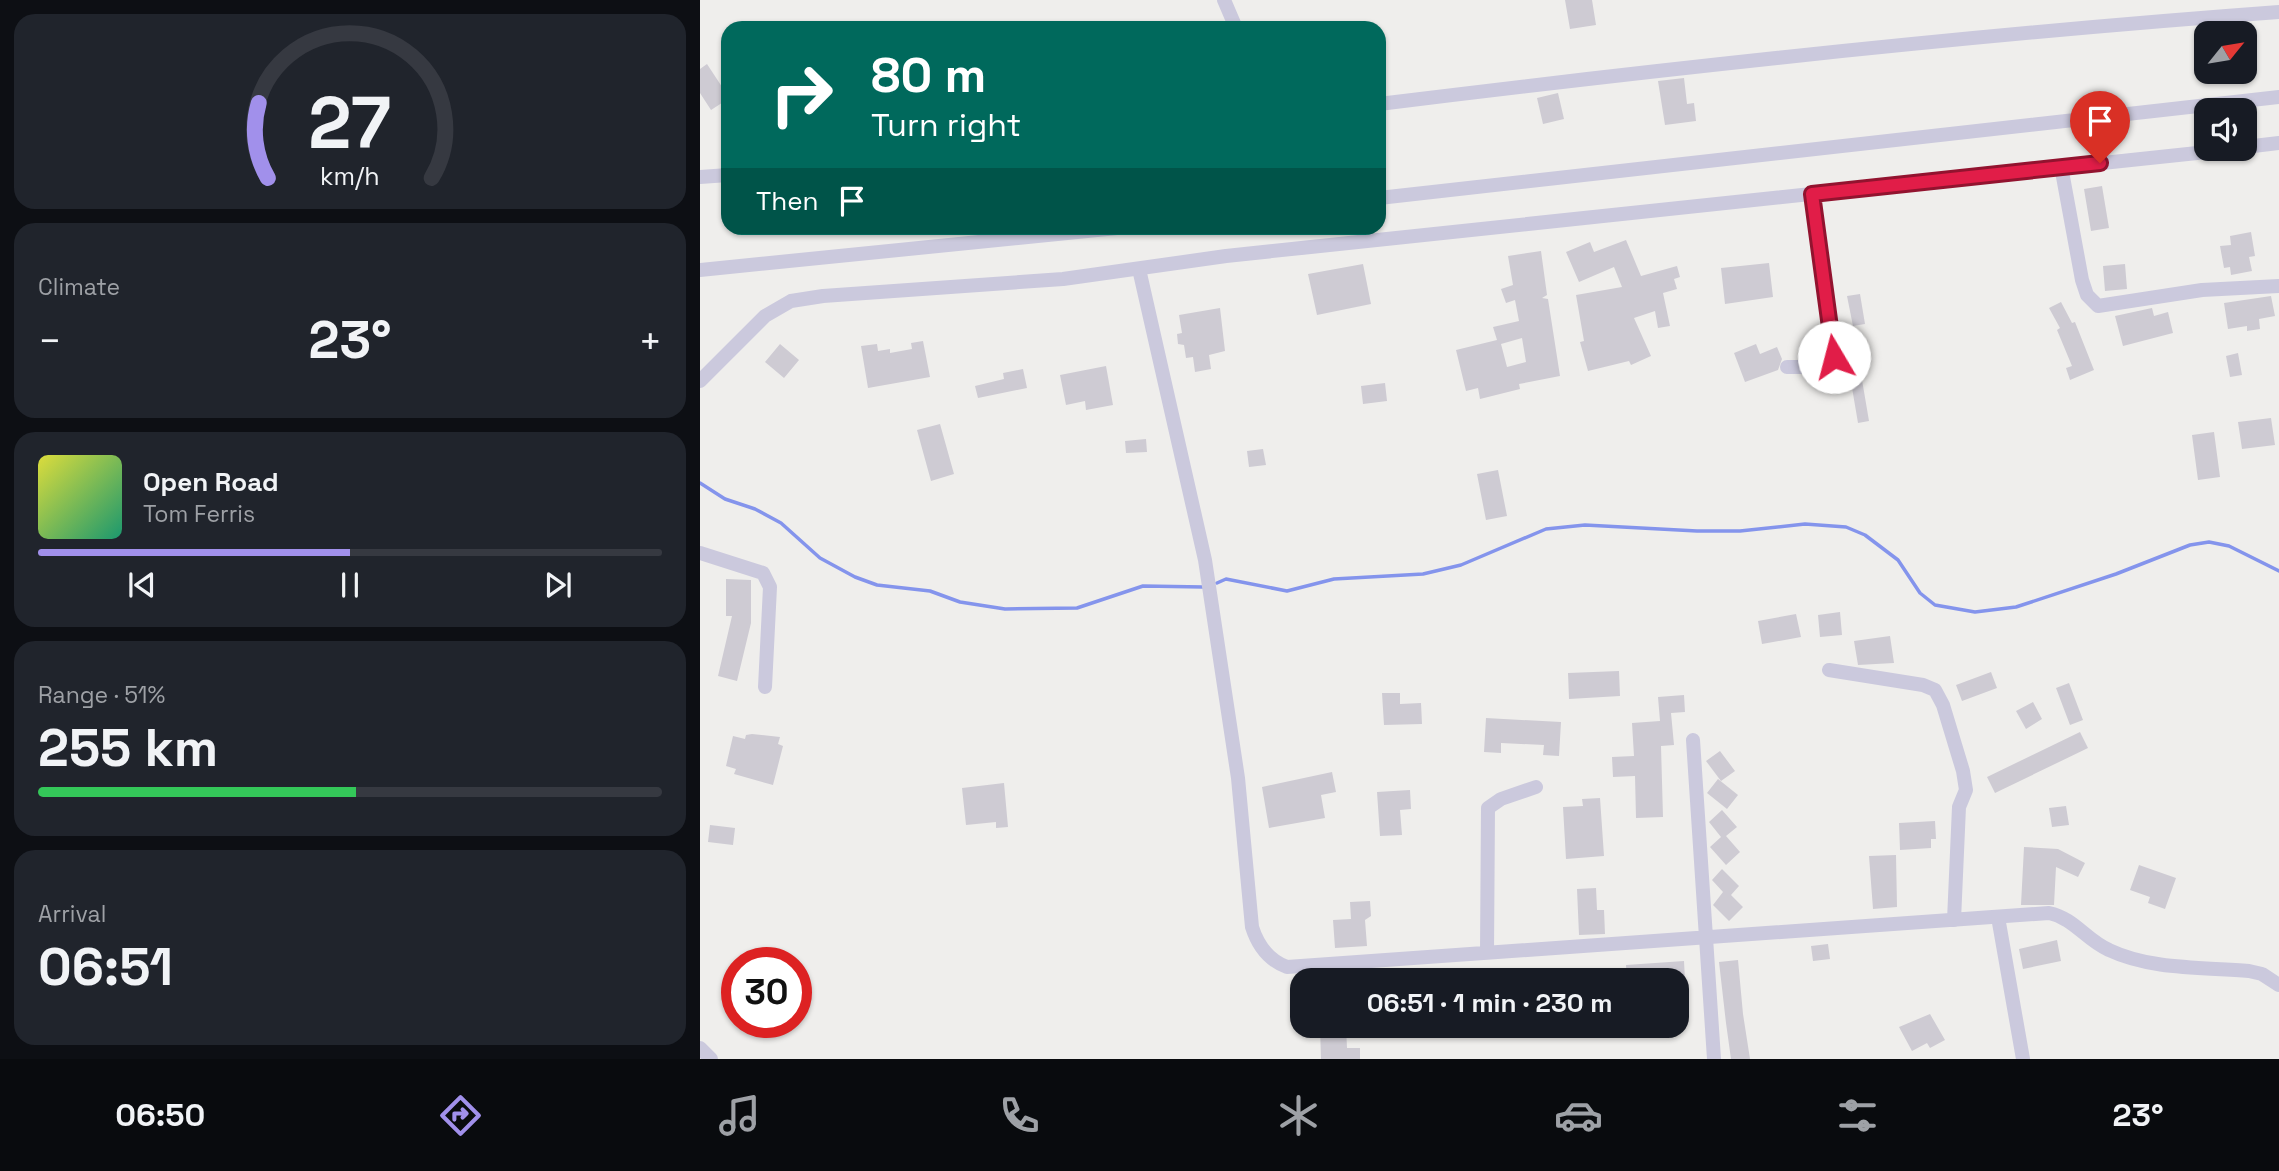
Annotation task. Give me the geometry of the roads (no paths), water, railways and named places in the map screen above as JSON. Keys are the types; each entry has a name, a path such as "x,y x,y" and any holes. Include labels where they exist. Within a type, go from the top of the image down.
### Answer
{"street":[{"path":"1224,0 1233,21"},
{"path":"1386,103 1521,85 1852,50 2279,12"},
{"path":"1386,197 2279,97"},
{"path":"2257,146 2279,143"},
{"path":"700,381 743,335 765,316 791,301 823,296 1063,279 1226,256 2194,153"},
{"path":"2061,166 2082,280 2087,295 2098,306 2202,290 2279,286"},
{"path":"700,177 721,176"},
{"path":"1787,367 1827,367 1834,357 1812,194"},
{"path":"700,270 1047,235"},
{"path":"1139,269 1205,560 1238,778 1252,927 1261,947 1274,962 1287,967 2049,913 2061,915 2090,939 2124,957 2149,963 2249,971 2262,974 2279,985"},
{"path":"700,553 763,573 770,587 765,687"},
{"path":"1829,670 1923,685 1935,690 1943,705 1966,790 1959,807 1954,920"},
{"path":"1693,740 1714,1059"},
{"path":"1487,952 1488,808 1501,799 1536,787"},
{"path":"1998,917 2023,1059"},
{"path":"700,1048 711,1059"}],"waterway":[{"path":"700,483 725,499 755,509 781,523 820,558 855,577 877,585 930,591 960,602 1005,609 1077,608 1143,586 1203,587"},
{"path":"1217,583 1226,579 1287,591 1334,579 1423,574 1461,565 1546,529 1585,525 1697,531 1740,531 1805,524 1846,527 1865,535 1898,560 1920,593 1935,605 1975,612 2016,607 2116,574 2190,545 2209,542 2229,546 2279,571"}]}
